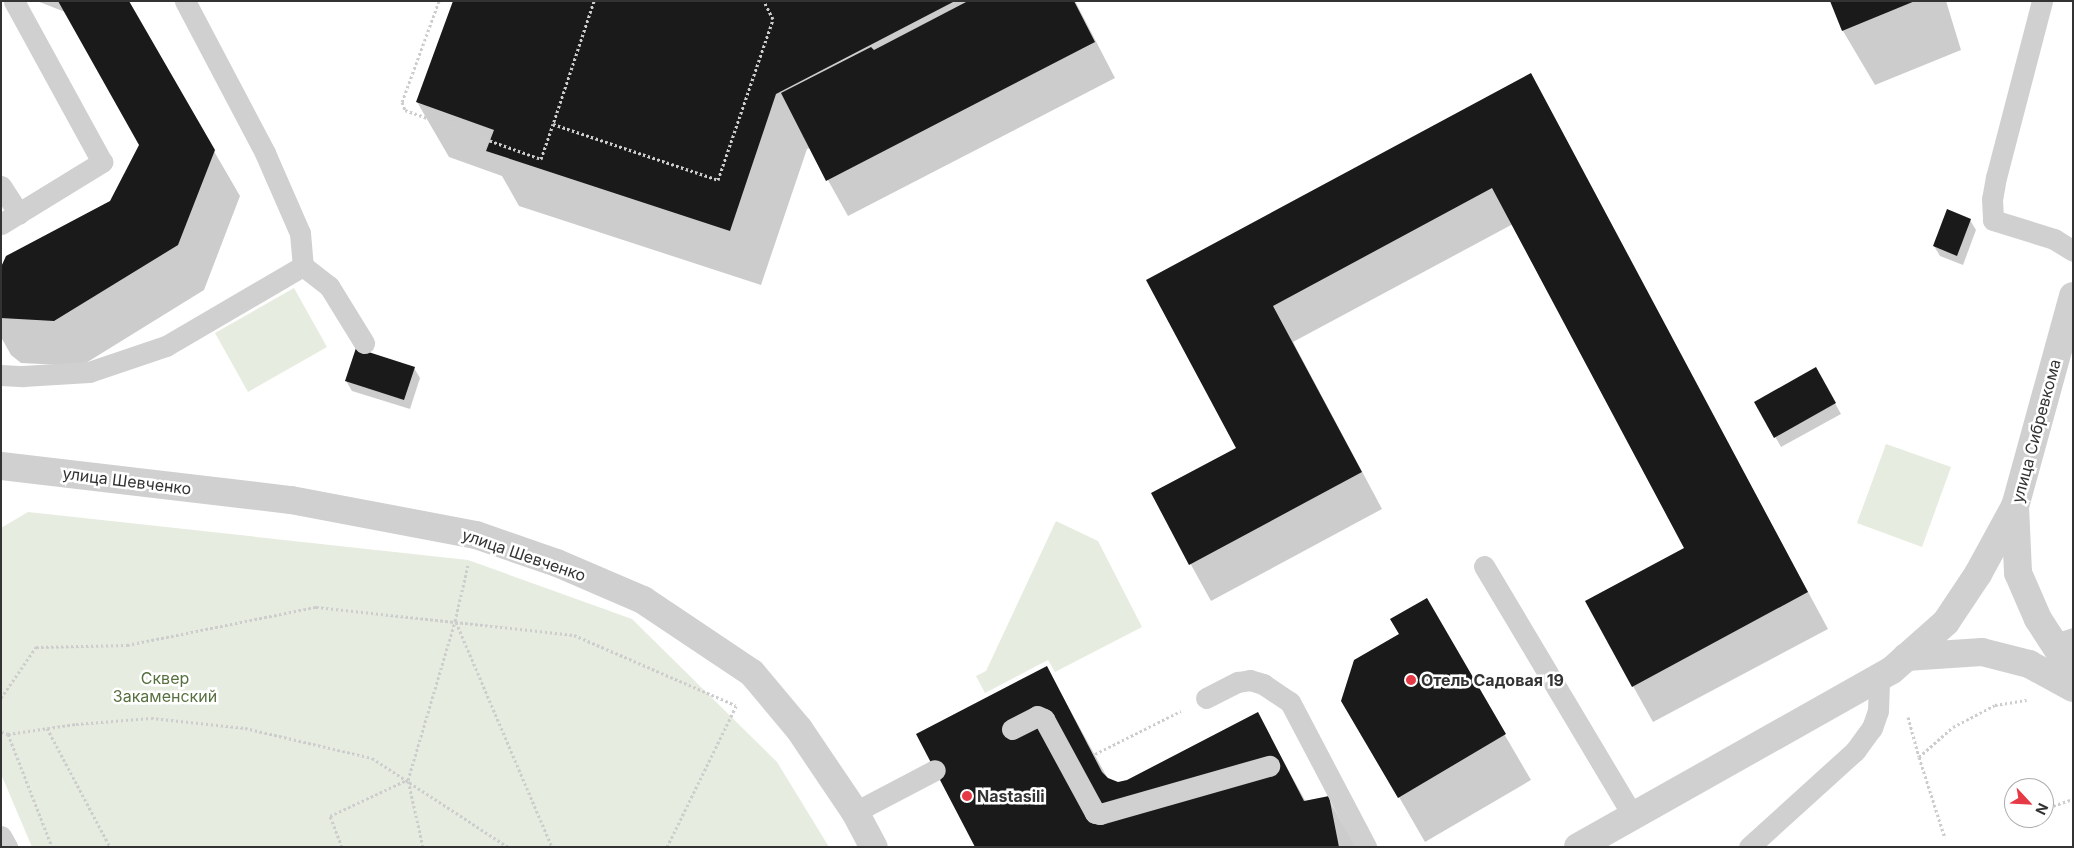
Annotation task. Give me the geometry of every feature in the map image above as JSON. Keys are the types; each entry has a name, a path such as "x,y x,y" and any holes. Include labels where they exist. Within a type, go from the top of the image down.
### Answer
{"street":[{"name":"улица Сибревкома","path":"2073,296 2015,506 2018,573 2038,619 2064,641 2073,674"},
{"name":"улица Шевченко","path":"1,466 291,500 476,535 557,563 644,600 752,673 799,729 855,812 874,847"},
{"path":"1578,847 1892,670 1946,622 1978,574 2015,506"},
{"path":"1906,657 1982,652 2029,664 2073,688"}],"lane":[{"path":"1,186 10,219 102,162 14,1"},
{"path":"185,1 265,153 300,234 303,266 329,286 364,343"},
{"path":"2042,1 1996,177 1992,200 1993,220 2054,239 2073,251"},
{"path":"1,375 23,376 89,372 166,346 303,266"},
{"path":"1484,566 1633,816"},
{"path":"1749,847 1855,751 1872,728 1878,711 1879,677"},
{"path":"1206,698 1238,682 1250,680 1263,684 1290,702 1366,847"},
{"path":"1012,729 1037,716 1044,719 1094,813 1100,814 1269,766"},
{"path":"855,812 935,770"},
{"path":"1,836 6,847"}],"path":[{"path":"439,1 402,102 405,110 541,159 594,1"},
{"path":"553,124 718,180 773,19 764,1"},
{"path":"423,847 408,780 455,621 476,535"},
{"path":"1,698 36,647 127,645 316,607 574,635 736,706"},
{"path":"455,621 552,847"},
{"path":"667,847 752,673"},
{"path":"1094,755 1206,698"},
{"path":"1919,756 1953,727 1995,705 2034,699"},
{"path":"1907,714 1945,838"},
{"path":"1,732 8,734 47,728 151,718 245,728 372,758 508,847"},
{"path":"47,728 110,847"},
{"path":"8,734 52,847"},
{"path":"342,847 330,816 408,780"},
{"path":"2054,805 2073,799"}],"green space":[{"path":"294,288 327,347 248,392 215,333"},
{"path":"1886,444 1951,467 1922,547 1857,523"},
{"name":"Сквер Закаменский","path":"28,512 468,560 632,619 777,762 829,847 32,847 1,774 1,528"},
{"path":"1056,521 1098,541 1142,627 1055,672 1048,660 985,693 976,676 986,671"}],"building":[{"path":"58,1 129,1 215,150 178,245 54,321 1,318 1,267 6,256 110,201 139,145"},
{"path":"453,1 955,1 776,94 730,231 486,151 494,130 416,102"},
{"path":"968,1 1074,1 1095,42 826,181 781,93 871,47 874,50"},
{"path":"1830,1 1915,1 1842,31"},
{"path":"1531,73 1808,592 1632,687 1585,601 1684,548 1492,188 1273,306 1362,472 1189,565 1151,493 1236,448 1146,280"},
{"path":"1947,209 1971,219 1957,256 1933,246"},
{"path":"356,348 415,367 404,400 345,381"},
{"path":"1816,367 1836,403 1774,438 1754,402"},
{"name":"Отель Садовая 19","path":"1427,598 1506,734 1398,798 1341,701 1354,660 1399,634 1390,619"},
{"path":"1047,666 1102,772 1108,778 1118,782 1127,780 1258,712 1304,801 1329,796 1339,847 975,847 916,734"}],"place":[{"name":"Отель Садовая 19","path":"1411,680"},
{"name":"Nastasili","path":"967,796"}]}
